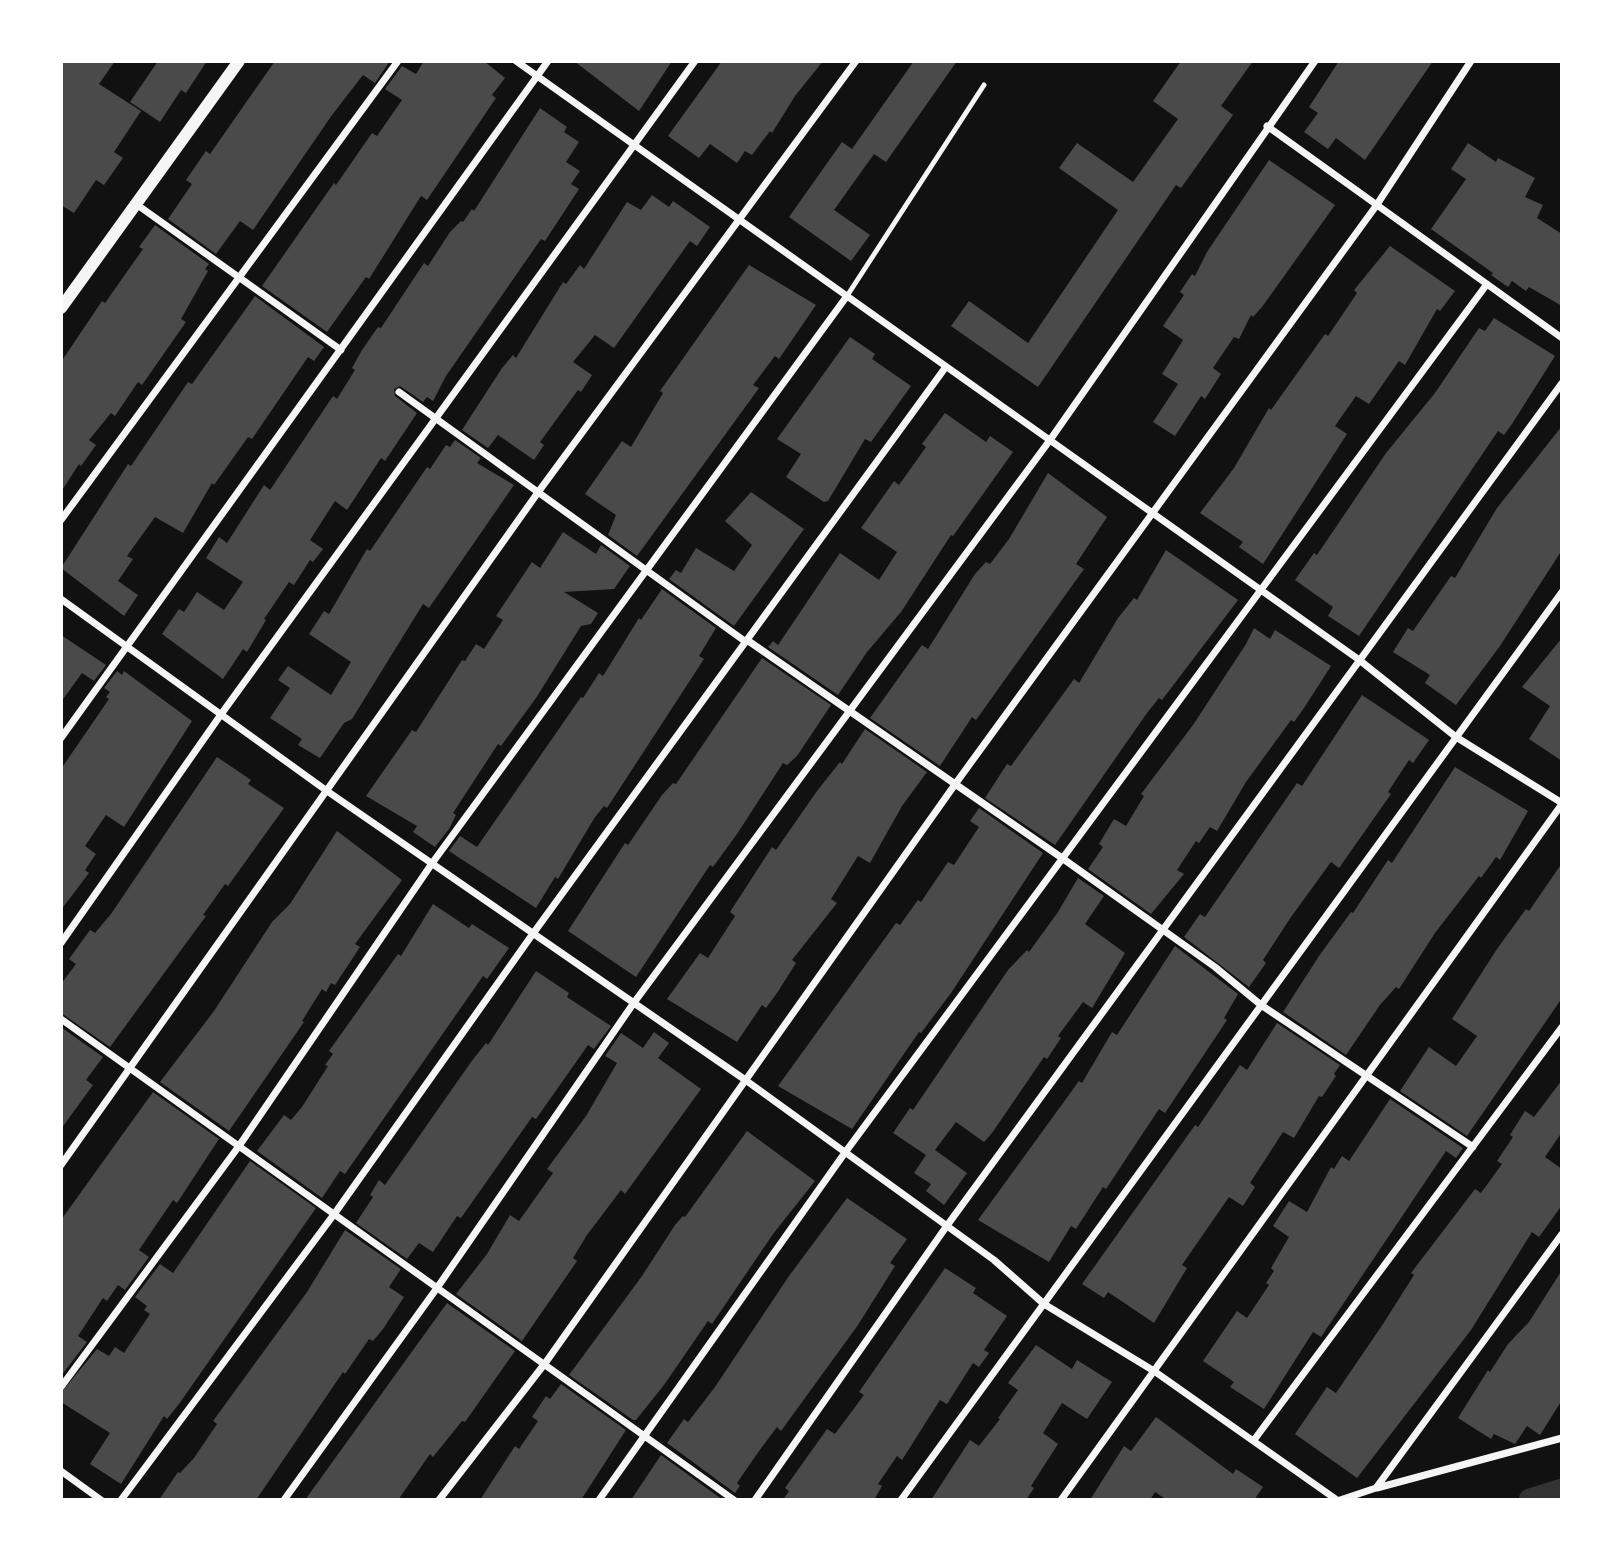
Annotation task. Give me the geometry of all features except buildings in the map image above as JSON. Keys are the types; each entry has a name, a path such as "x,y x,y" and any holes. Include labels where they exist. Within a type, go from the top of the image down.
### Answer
{"street":[{"path":"61,308 239,61"},
{"path":"61,520 398,61"},
{"path":"516,61 945,368 1359,659 1455,737 1562,804 1061,1500"},
{"path":"61,738 548,61"},
{"path":"61,943 222,713 695,61"},
{"path":"61,1164 539,491 856,61"},
{"path":"284,1500 437,1288 633,1004 1050,440 1315,61"},
{"path":"439,1500 546,1362 956,783 1376,206 1471,61"},
{"path":"1267,126 1562,338"},
{"path":"136,204 341,350"},
{"path":"599,1500 844,1154 1487,284"},
{"path":"61,1387 239,1146 433,862 847,296"},
{"path":"121,1500 335,1213 532,935 945,368"},
{"path":"755,1500 946,1227 1562,383"},
{"path":"399,392 539,491 645,571 1062,858 1162,932 1215,967 1261,1005 1473,1147"},
{"path":"901,1500 1562,592"},
{"path":"61,599 327,791 744,1079 994,1261 1044,1304 1154,1371 1339,1500 1558,1439 1562,1431"},
{"path":"61,1019 437,1288 546,1362 734,1500"},
{"path":"1254,1440 1562,1027"},
{"path":"1376,1488 1562,1234"},
{"path":"61,1471 101,1500"}],"lane":[{"path":"847,296 984,85"}],"waterway":[{"path":"1530,1500 1562,1490"}]}
